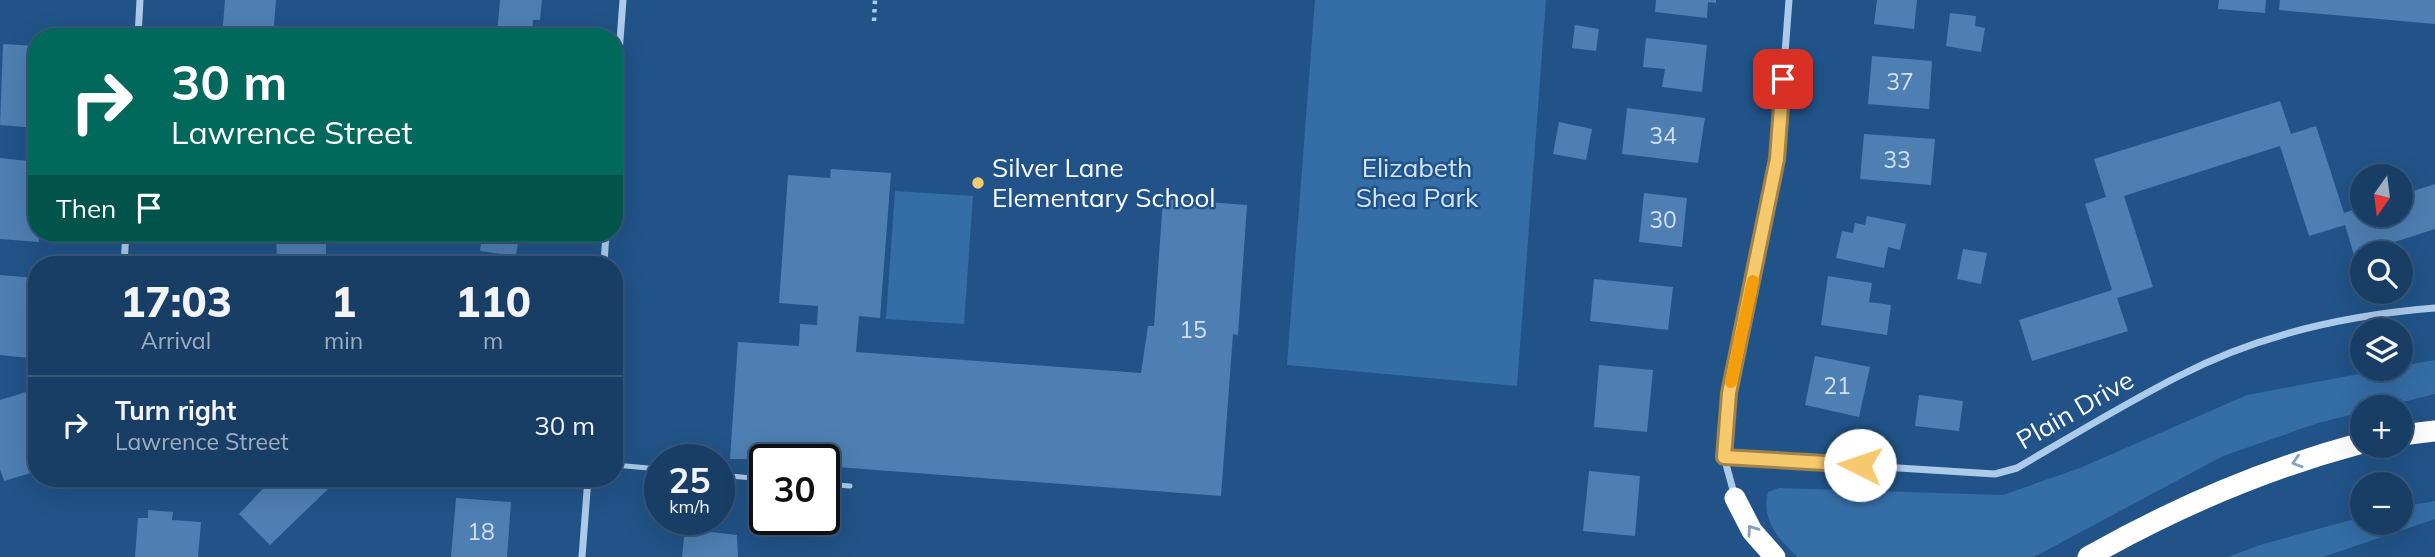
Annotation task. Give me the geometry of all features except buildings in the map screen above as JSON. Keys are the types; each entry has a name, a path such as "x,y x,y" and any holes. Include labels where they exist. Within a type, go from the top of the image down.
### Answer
{"highway":[{"path":"2413,434 2435,431"},
{"path":"2088,557 2164,515 2213,492 2284,466 2350,447"},
{"path":"1735,498 1752,531 1775,557"}],"street":[{"path":"138,28 140,0"},
{"path":"621,28 623,0"},
{"path":"1735,498 1724,457 1729,393 1777,159 1789,0"},
{"name":"Plain Drive","path":"1724,457 1995,474 2017,468 2181,375 2273,338 2387,312 2435,308"},
{"path":"582,557 587,487"}],"lane":[{"path":"623,466 644,468"},
{"path":"840,485 850,486"}],"path":[{"path":"874,21 875,0"}],"green space":[{"name":"Elizabeth Shea Park","path":"1315,0 1546,0 1517,386 1287,365"},
{"path":"895,191 973,196 964,324 886,319"},
{"path":"2435,360 2435,394 2413,400 2413,395 2350,395 2350,415 2318,423 2223,456 2034,557 1798,557 1778,536 1769,520 1766,502 1768,492 1779,488 2003,495 2080,468 2247,395 2350,376 2350,381 2413,381 2413,364"},
{"path":"2435,501 2435,519 2413,526 2413,505"},
{"path":"2350,520 2350,535 2388,535 2323,557 2228,557 2260,545"}],"slow traffic":[{"path":"1731,382 1753,281"}],"place":[{"name":"Silver Lane Elementary School","path":"978,183"}],"route":[{"path":"1783,79 1777,159 1729,393 1724,457 1860,465"}]}
